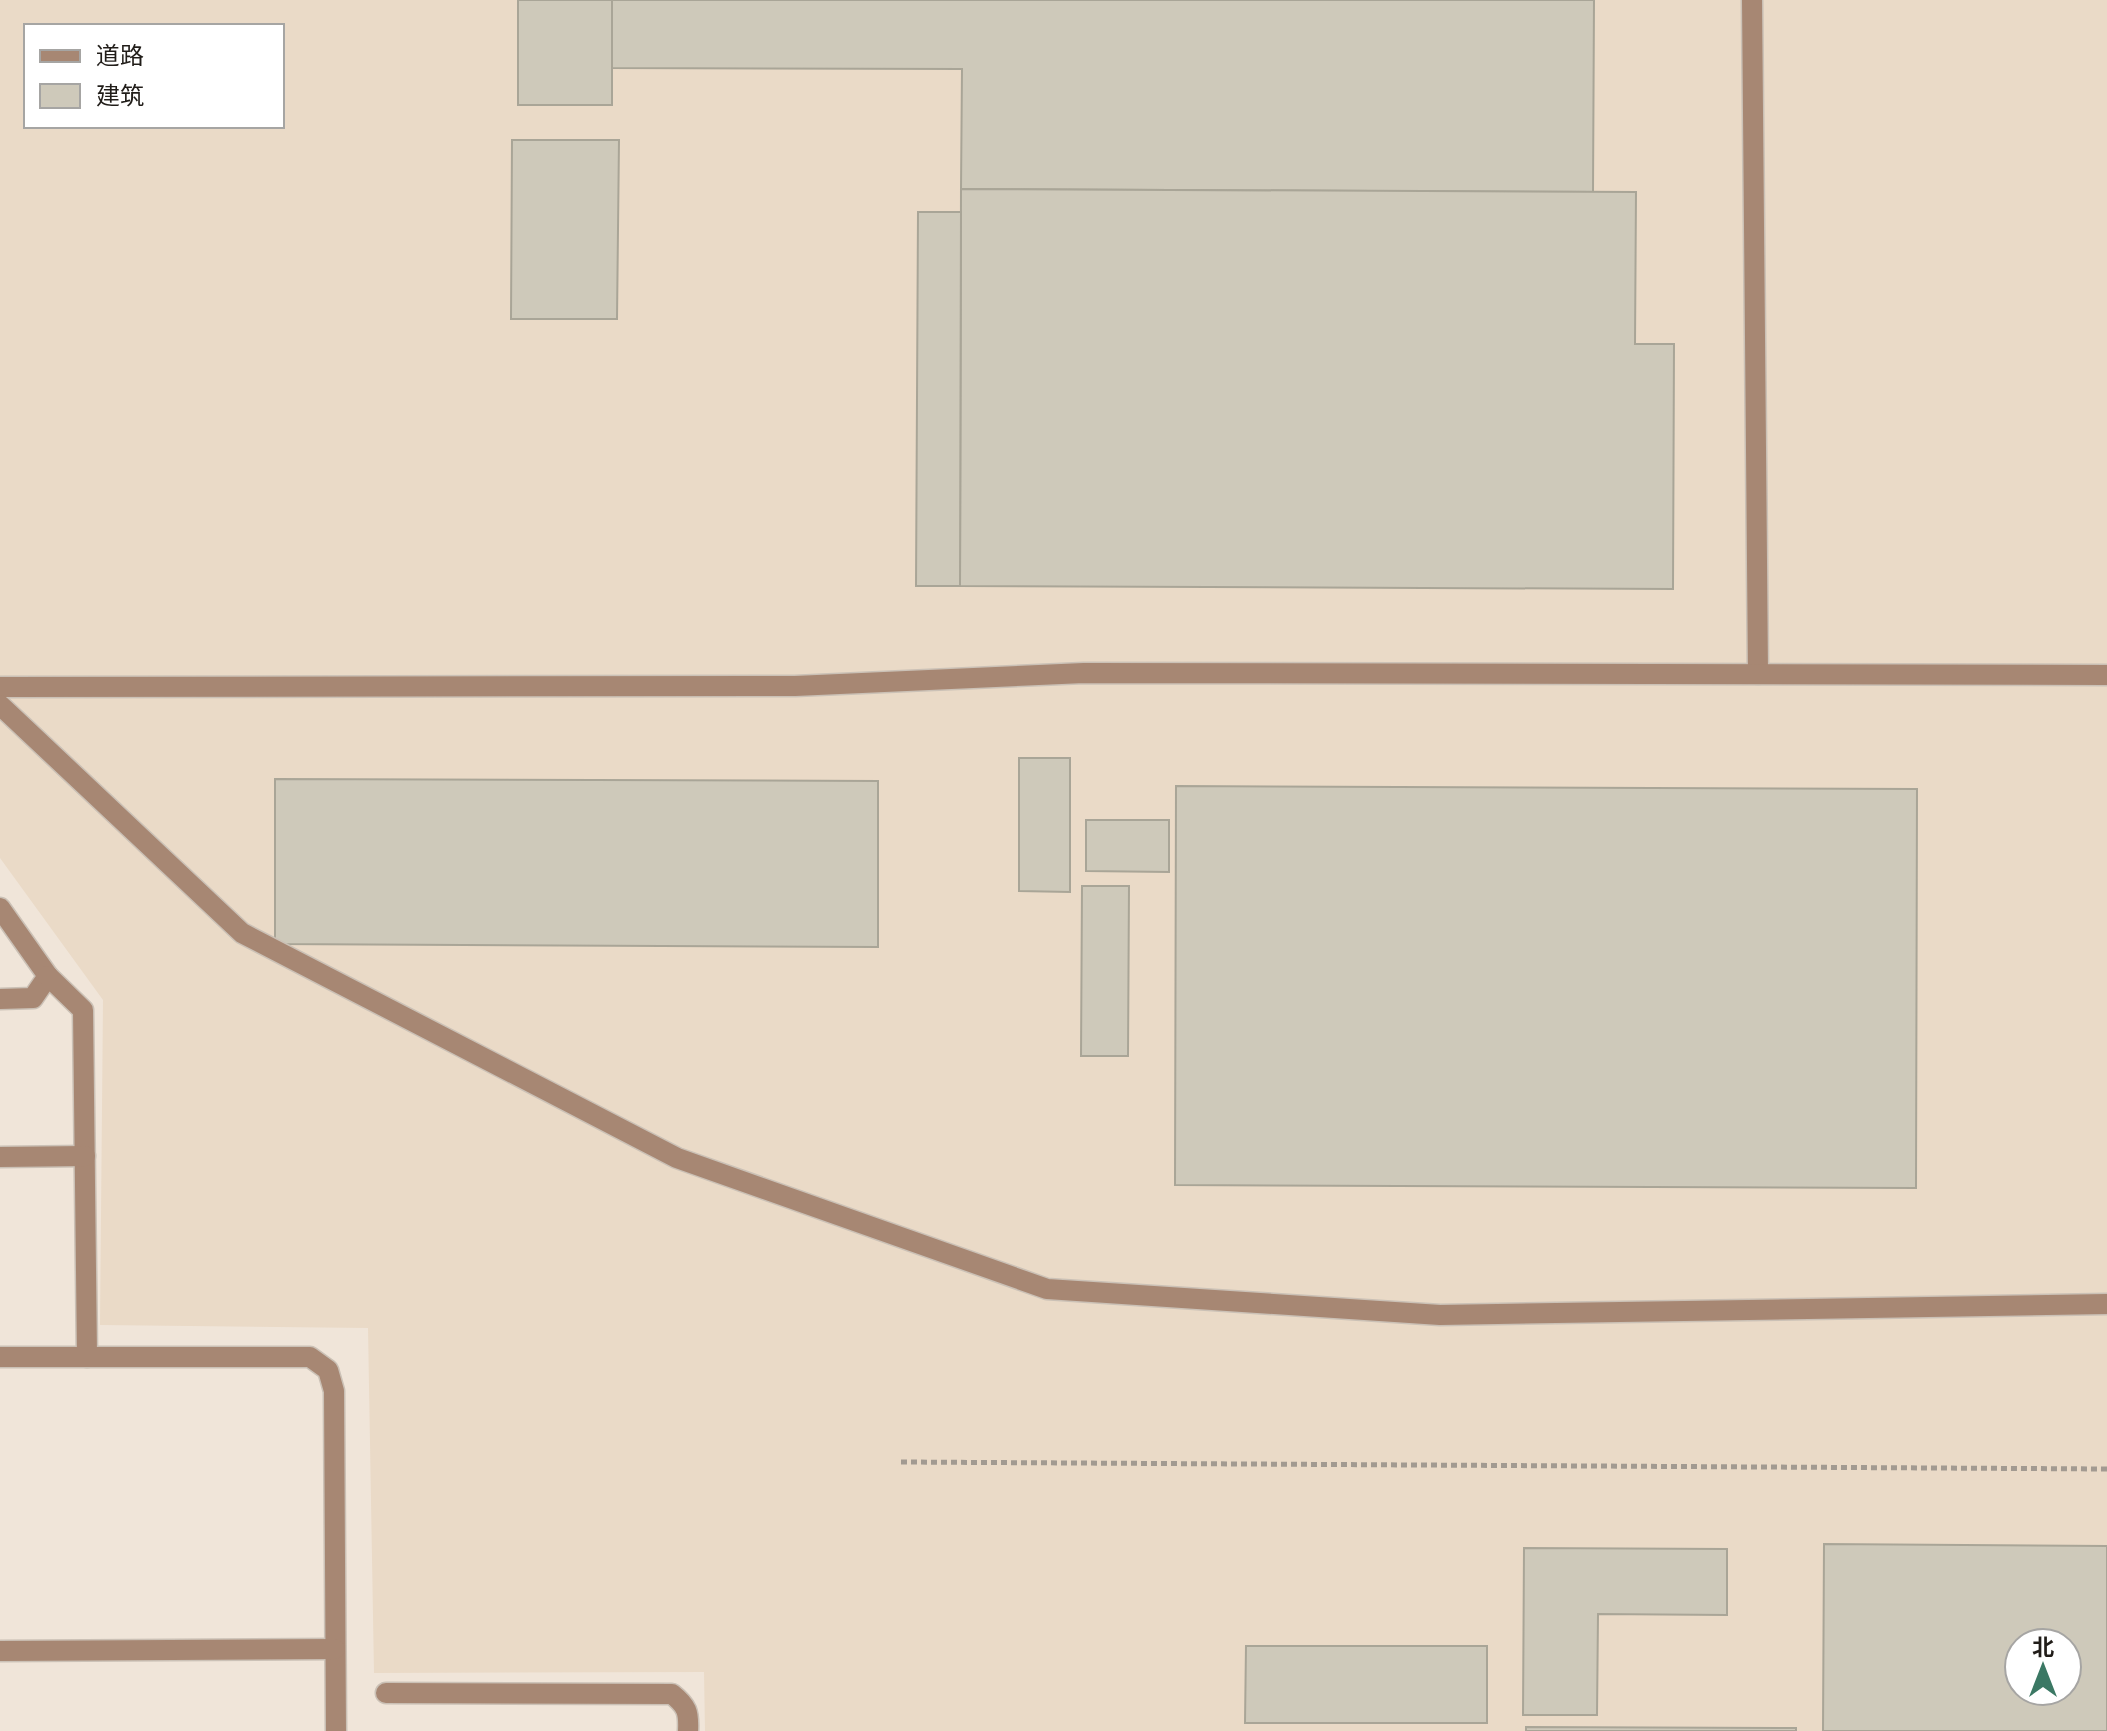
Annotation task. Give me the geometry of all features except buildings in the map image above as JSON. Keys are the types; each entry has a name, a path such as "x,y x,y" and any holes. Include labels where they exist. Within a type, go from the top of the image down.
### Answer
{"lane":[{"path":"1752,0 1758,674"},
{"path":"0,687 795,686 1084,673 2107,675"},
{"path":"0,705 242,933 677,1158 1047,1289 1440,1315 2107,1304"},
{"path":"0,908 48,976 83,1010 87,1357"},
{"path":"0,999 33,998 48,976"},
{"path":"0,1157 85,1156"},
{"path":"0,1357 310,1357 328,1370 334,1391 336,1731"},
{"path":"0,1651 335,1649"},
{"path":"386,1693 672,1694 686,1705 688,1731"}],"path":[{"path":"901,1462 2107,1469"}],"shaded area":[{"path":"0,0 2107,0 2107,1731 705,1731 704,1672 374,1673 368,1328 100,1325 103,1000 0,858"}]}
